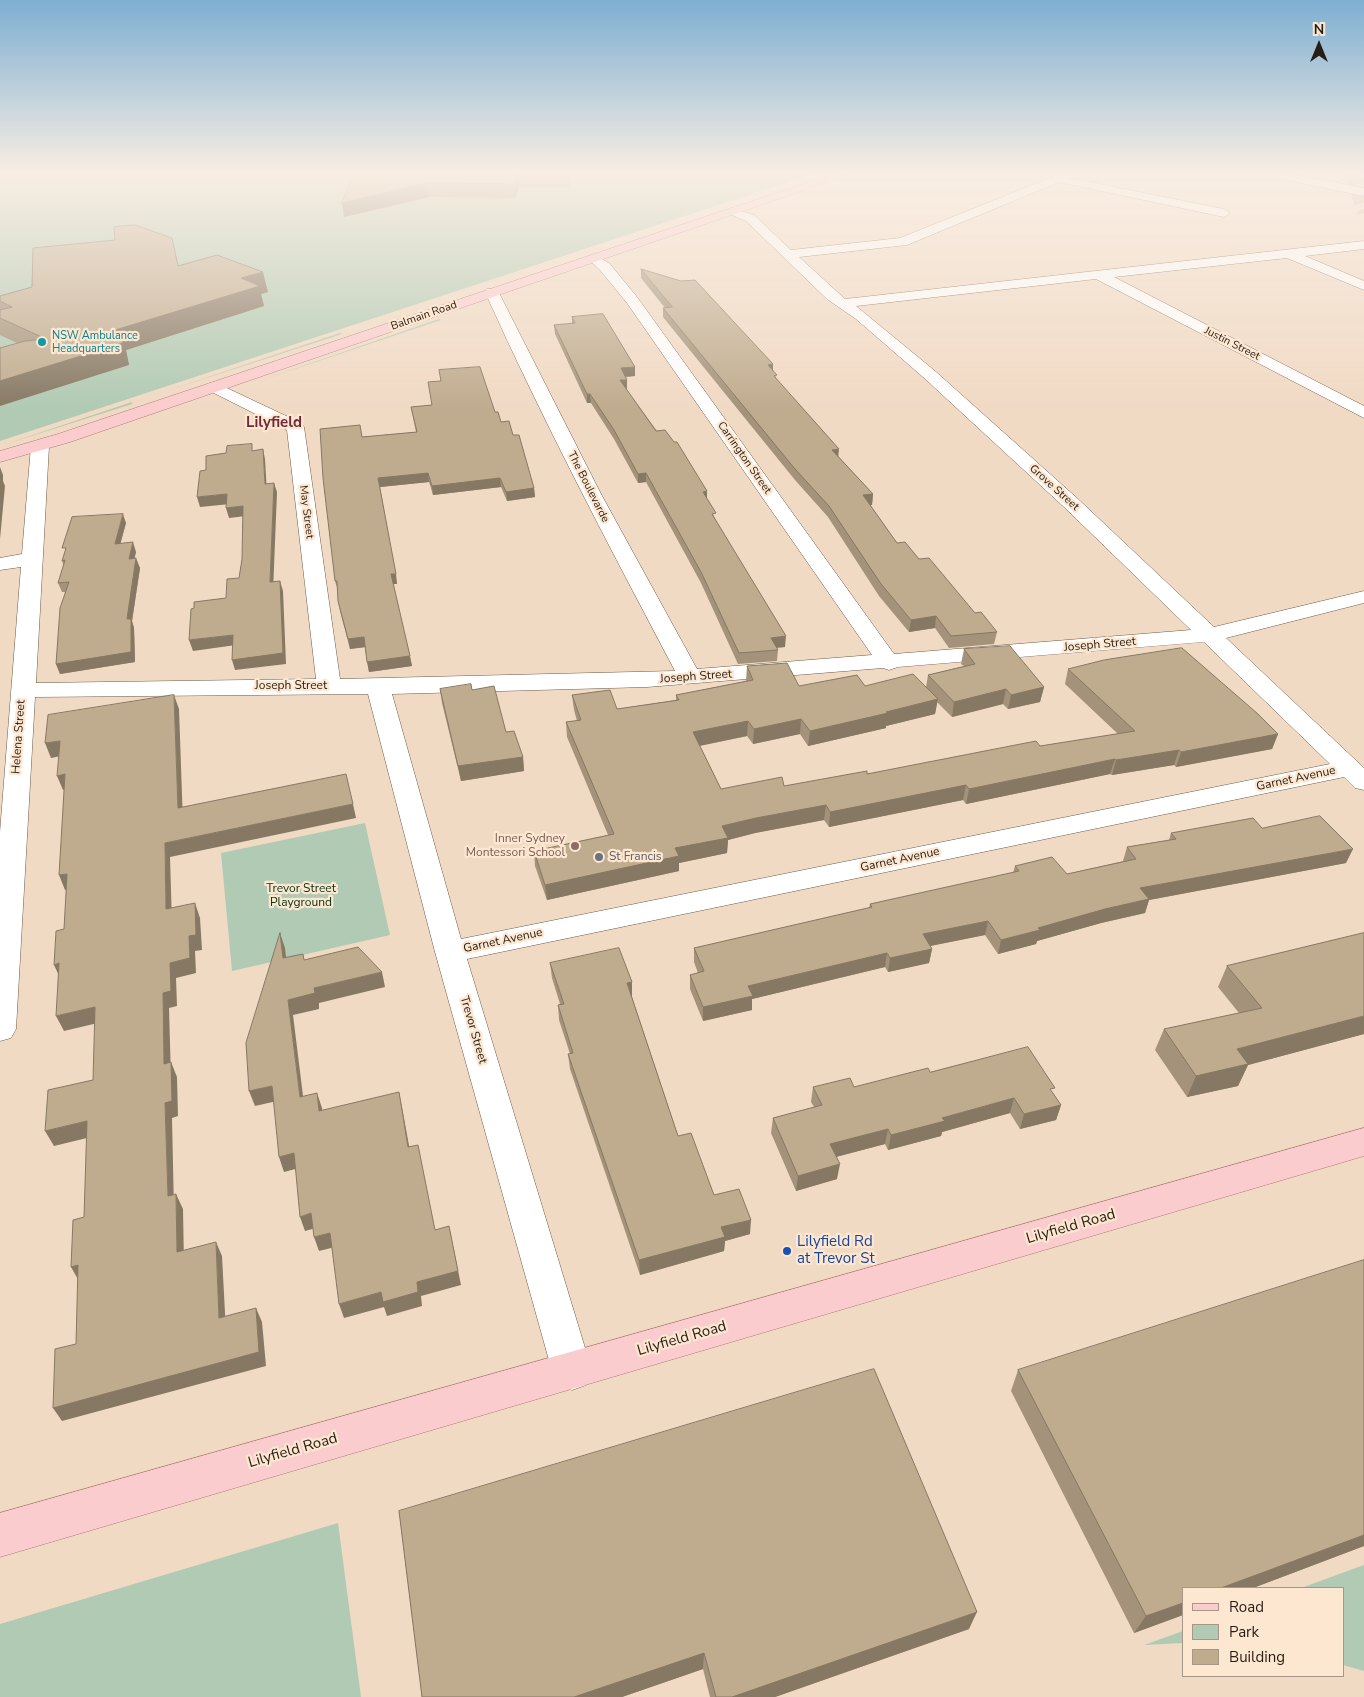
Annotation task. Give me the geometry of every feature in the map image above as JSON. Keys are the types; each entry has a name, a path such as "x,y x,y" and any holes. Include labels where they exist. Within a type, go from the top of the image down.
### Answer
{"main road":[{"name":"Balmain Road","path":"0,457 40,446 611,252"},
{"name":"Lilyfield Road","path":"0,1535 1364,1142"}],"street":[{"path":"788,254 805,252"},
{"path":"838,300 1099,275 1305,252"},
{"name":"Grove Street","path":"788,254 838,300 929,374 1210,635 1357,775"},
{"path":"1290,254 1364,286"},
{"name":"Carrington Street","path":"594,258 605,267 632,300 889,663"},
{"name":"Justin Street","path":"1099,275 1364,413"},
{"name":"The Boulevarde","path":"492,292 591,494 690,677"},
{"name":"May Street","path":"214,387 295,427 329,686"},
{"name":"Helena Street","path":"0,1029 40,446"},
{"path":"0,564 31,559"},
{"name":"Joseph Street","path":"22,690 570,684 690,677 889,663 1210,635 1364,597"},
{"name":"Trevor Street","path":"378,687 450,952 572,1371"},
{"name":"Garnet Avenue","path":"450,952 1357,775"}],"green space":[{"path":"0,252 575,252 0,441"},
{"path":"439,319 441,320 253,383"},
{"path":"340,333 342,334 154,395"},
{"path":"132,402 132,404 0,446"},
{"name":"Trevor Street Playground","path":"365,823 390,935 232,971 221,853"},
{"path":"338,1523 361,1697 0,1697 0,1624"},
{"path":"1364,1565 1364,1671 1344,1665 1344,1587 1304,1587"},
{"path":"1182,1631 1182,1643 1144,1645"}],"building":[{"path":"33,252 175,252 178,266 217,255 263,272 241,278 260,286 102,334 121,333 123,343 0,381 0,348 25,341 46,339 0,318 0,310 12,307 0,301 0,296 32,287"},
{"path":"641,269 681,281 695,280 773,364 768,365 777,375 774,376 839,449 832,450 873,494 863,495 897,543 905,542 919,559 929,558 975,613 981,612 997,632 951,636 936,616 911,620 881,584 829,506 795,469 663,308 672,307"},
{"path":"603,314 635,367 621,368 627,380 620,380 656,431 665,430 674,442 677,442 707,491 703,492 716,513 712,514 786,636 771,638 778,650 739,653 701,572 646,473 638,474 614,430 590,394 587,394 554,325 575,323 572,317"},
{"path":"480,367 495,412 498,412 501,422 509,421 513,435 519,435 534,488 506,492 500,478 432,486 428,473 378,478 396,574 391,574 410,656 367,662 364,637 348,639 338,601 323,478 320,429 360,425 362,437 417,432 411,407 432,405 428,382 441,381 439,370"},
{"path":"252,444 252,451 263,449 265,484 274,483 270,582 280,581 283,653 232,660 233,635 189,640 191,609 194,608 194,602 226,598 227,579 239,578 242,559 243,506 226,508 227,494 197,497 200,471 206,470 206,456 226,453 227,446"},
{"path":"123,514 115,544 133,542 129,559 136,558 127,619 131,619 131,652 56,664 60,608 69,582 58,583 65,560 62,561 66,548 62,548 72,517"},
{"path":"1010,646 1044,687 1011,695 1006,689 954,702 928,675 975,664 964,649"},
{"path":"1182,648 1258,714 1278,734 1181,752 1179,750 1115,759 969,789 966,785 830,812 826,805 756,818 722,826 728,838 675,848 679,856 545,885 534,851 614,834 566,722 581,720 572,695 610,690 617,709 679,700 676,695 753,680 747,666 787,663 799,686 857,675 865,686 913,674 938,699 810,731 801,719 754,729 748,721 693,732 721,789 782,777 784,786 867,771 867,774 1036,741 1040,746 1135,731 1068,669 1104,660"},
{"path":"471,684 472,690 494,686 506,732 514,731 523,757 458,766 440,689"},
{"path":"174,695 178,808 346,774 353,804 165,843 166,909 195,903 196,935 189,936 190,958 170,963 171,991 163,993 164,1064 171,1062 172,1101 165,1103 168,1196 176,1194 177,1252 216,1242 219,1318 256,1308 259,1352 53,1408 55,1349 76,1344 78,1265 71,1267 73,1220 84,1217 87,1121 45,1131 48,1090 93,1080 95,1007 56,1016 59,963 54,965 56,931 64,929 67,874 59,875 65,774 57,776 60,741 45,743 48,715"},
{"path":"1320,816 1353,849 1140,888 1149,899 1105,909 1038,928 1040,930 1001,940 988,921 923,934 932,949 890,958 887,953 748,986 753,996 703,1007 690,975 704,971 694,948 872,907 870,904 1019,871 1015,866 1052,857 1067,874 1136,859 1127,847 1176,839 1171,833 1253,818 1262,828"},
{"path":"280,933 283,958 303,954 304,960 358,947 382,972 314,988 315,993 288,1000 300,1097 317,1093 319,1111 399,1092 408,1147 418,1145 435,1230 449,1226 458,1271 417,1282 418,1292 383,1302 381,1292 339,1304 330,1233 314,1237 311,1213 300,1217 294,1153 279,1157 272,1086 249,1091 246,1043"},
{"path":"1364,933 1364,1016 1237,1049 1248,1064 1196,1076 1164,1029 1262,1008 1227,966"},
{"path":"619,948 632,982 627,983 678,1136 691,1133 714,1195 739,1189 751,1220 721,1227 725,1237 639,1260 568,1054 573,1053 558,1005 564,1004 550,963"},
{"path":"1028,1047 1055,1088 1050,1089 1061,1105 1024,1114 1014,1098 942,1118 945,1121 891,1135 888,1129 830,1144 840,1164 798,1176 773,1118 822,1105 813,1087 850,1078 854,1087 928,1068 930,1072"},
{"path":"1364,1260 1364,1535 1224,1587 1182,1587 1182,1603 1146,1616 1018,1370"},
{"path":"874,1369 977,1612 732,1697 716,1697 704,1653 574,1697 422,1697 399,1511"}],"place":[{"name":"NSW Ambulance Headquarters","path":"42,342"},
{"name":"Inner Sydney Montessori School","path":"575,846"},
{"name":"St Francis","path":"599,857"},
{"name":"Lilyfield Rd at Trevor St","path":"787,1251"}],"district":[{"name":"Lilyfield","path":"274,423"}]}
